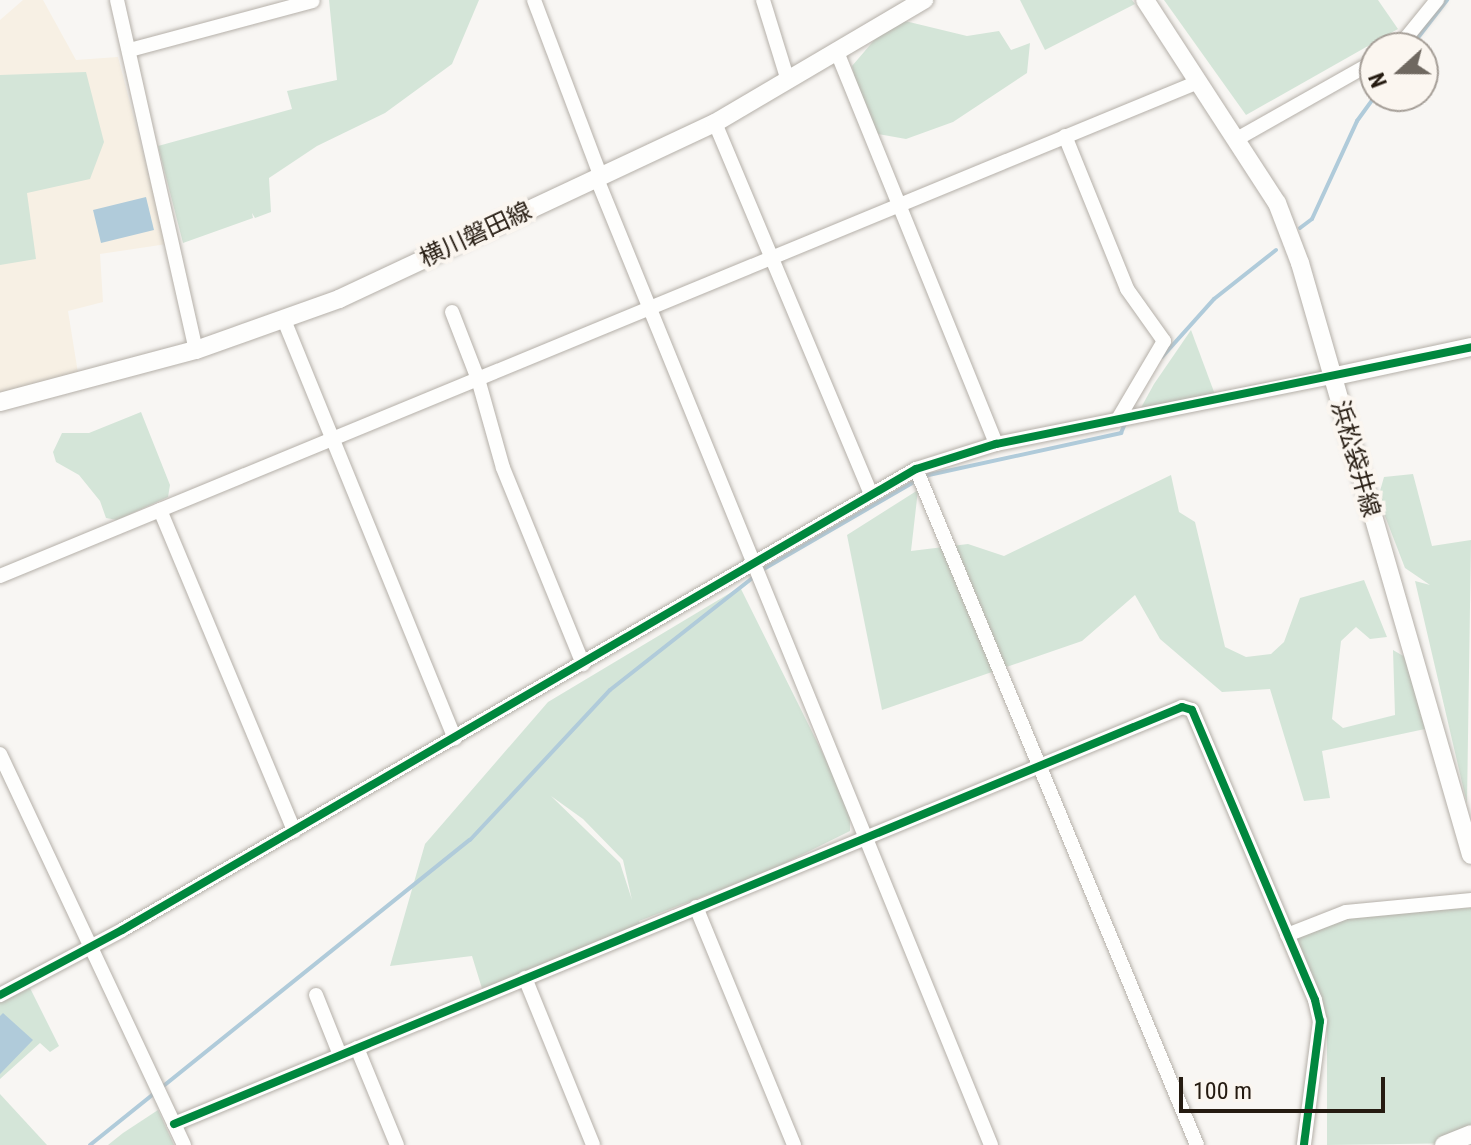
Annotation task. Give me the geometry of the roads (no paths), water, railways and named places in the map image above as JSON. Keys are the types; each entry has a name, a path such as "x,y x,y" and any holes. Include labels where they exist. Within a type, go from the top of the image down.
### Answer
{"main road":[{"name":"横川磐田線","path":"0,402 196,350 284,320 715,123 924,0"},
{"name":"浜松袋井線","path":"1145,0 1237,139 1283,217 1466,820 1471,855"},
{"path":"1331,377 1471,347"},
{"path":"1444,1145 1466,1138"}],"street":[{"path":"117,0 196,350"},
{"path":"534,0 649,307 991,1145"},
{"path":"763,0 788,81"},
{"path":"1411,32 1437,0"},
{"path":"130,50 313,1"},
{"path":"837,52 996,444"},
{"path":"1237,139 1359,70"},
{"path":"0,576 1198,82"},
{"path":"715,123 871,495"},
{"path":"1065,136 1127,289 1164,341 1118,419"},
{"path":"452,312 478,379 503,468 583,664"},
{"path":"284,320 455,738"},
{"path":"0,995 91,948 916,469 996,444 1331,377"},
{"path":"916,469 1197,1145"},
{"path":"160,510 294,831"},
{"path":"174,1124 1182,707 1192,710 1320,1021 1304,1145"},
{"path":"0,754 184,1145"},
{"path":"1287,935 1346,912 1471,900"},
{"path":"696,907 794,1145"},
{"path":"525,978 593,1145"},
{"path":"316,995 340,1055"},
{"path":"357,1048 397,1145"}],"water":[{"path":"146,197 154,230 101,243 93,210"},
{"path":"3,1013 33,1040 0,1074 0,1016"}],"waterway":[{"path":"1422,32 1447,0"},
{"path":"1300,228 1312,219 1363,112"},
{"path":"1162,357 1214,299 1276,250"},
{"path":"924,476 1121,433 1126,421"},
{"path":"762,570 917,480"},
{"path":"90,1145 470,840 610,690 755,576"}]}
